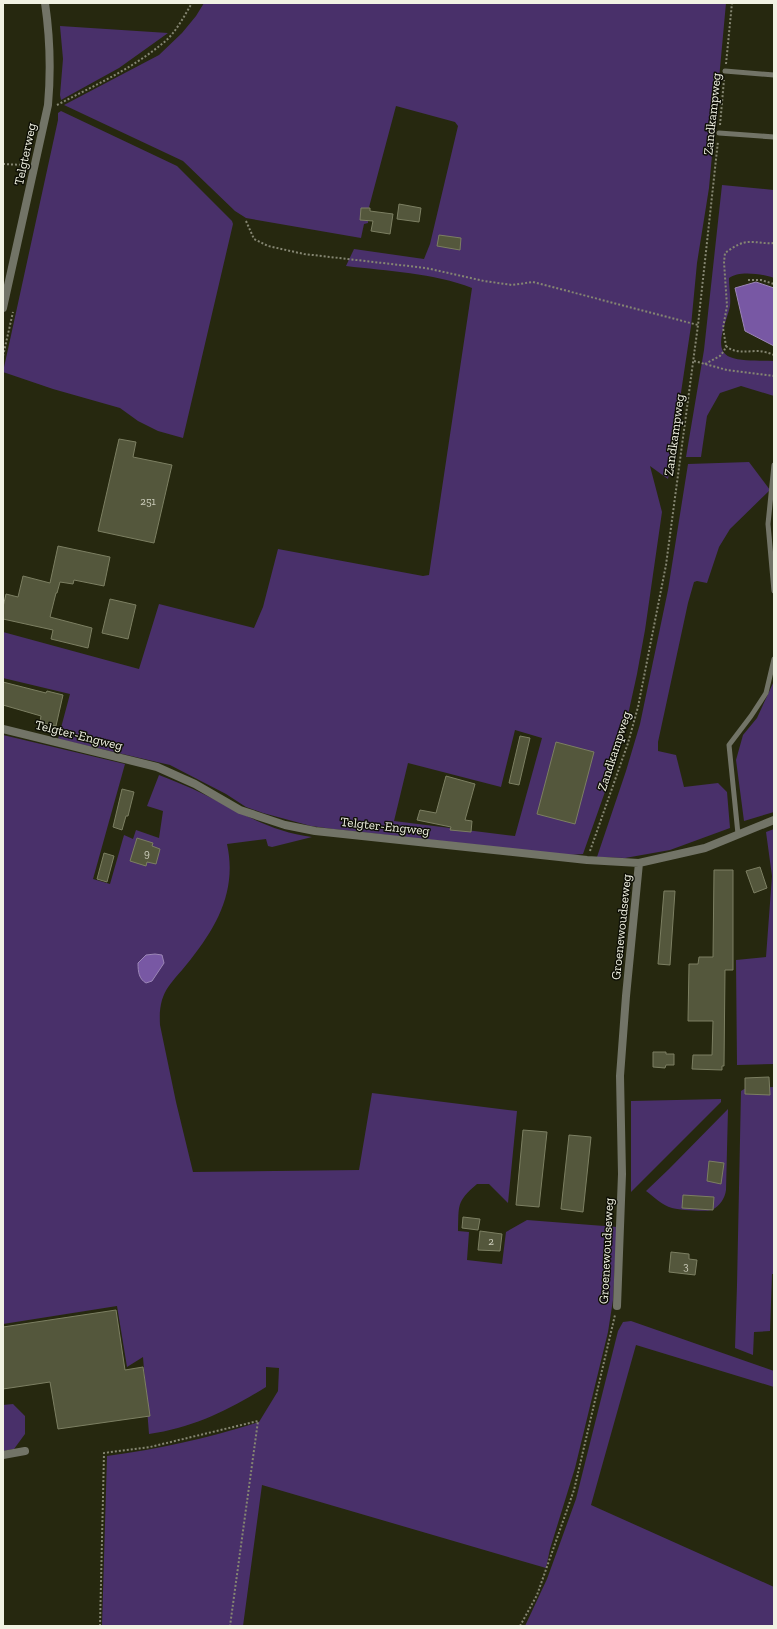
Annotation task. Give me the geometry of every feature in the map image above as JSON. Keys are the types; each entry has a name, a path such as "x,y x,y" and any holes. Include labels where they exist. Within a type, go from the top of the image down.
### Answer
{"street":[{"name":"Telgterweg","path":"3,308 48,105 50,47 45,3"},
{"name":"Telgter-Engweg","path":"3,729 157,767 196,784 240,810 285,825 315,831 587,860 639,863 704,848 774,820"},
{"name":"Groenewoudseweg","path":"617,1306 622,1174 620,1076 626,988 639,863"},
{"path":"3,1455 25,1451"}],"lane":[{"path":"725,71 774,75"},
{"path":"719,134 774,137"},
{"path":"774,465 768,524 774,591"},
{"path":"738,834 729,745 751,716 766,692 774,659"}],"path":[{"path":"57,106 125,69 164,42 175,30 192,3"},
{"name":"Zandkampweg","path":"587,860 628,743 645,677 666,565 694,361 732,3"},
{"path":"3,164 24,165"},
{"path":"246,221 254,239 268,246 304,254 426,268 484,281 512,285 533,282 698,324"},
{"path":"705,364 720,356 726,346 722,328 727,306 724,262 725,253 732,248 749,242 765,244 774,243"},
{"path":"748,280 761,280 774,284"},
{"path":"726,346 740,352 758,351 774,354"},
{"path":"694,361 727,370 774,376"},
{"name":"Groenewoudseweg","path":"520,1626 537,1595 574,1490 617,1306"},
{"path":"100,1626 104,1453 150,1448 258,1421 230,1626"}],"shaded area":[{"path":"204,3 726,3 709,188 697,263 691,326 668,479 650,466 662,512 645,630 624,733 583,854 570,855 333,829 311,826 263,813 246,807 226,794 170,765 58,739 70,694 3,678 3,632 139,669 159,604 254,628 263,607 278,549 423,576 429,575 472,288 426,276 346,266 354,249 424,259 430,244 458,126 455,122 396,106 368,211 368,223 364,224 361,238 246,218 235,211 183,161 64,105 159,55 182,33 196,16","holes":["515,730 542,738 515,836 394,821 408,763 501,787"]},
{"path":"60,26 168,33 119,68 61,100 60,95 63,59"},
{"path":"61,111 177,166 232,221 233,224 183,438 158,431 138,421 120,408 53,389 3,372 58,120 58,113"},
{"path":"722,185 774,190 774,278 764,275 745,273 729,278 730,306 721,341 724,353 735,359 774,361 774,396 741,386 720,393 707,416 701,457 686,457 704,350"},
{"path":"756,282 774,288 774,346 745,331 735,288"},
{"path":"749,462 770,490 730,529 719,547 707,583 697,581 694,582 688,603 658,742 658,751 676,755 684,787 718,783 727,792 730,828 670,850 625,858 597,857 640,724 668,590 688,464"},
{"path":"774,681 774,812 744,821 736,760 743,735 757,718"},
{"path":"3,735 125,764 93,879 110,884 124,835 133,839 136,830 159,838 163,811 147,806 159,775 193,789 265,824 280,830 312,837 272,847 268,846 266,839 227,844 229,876 223,906 217,920 201,946 167,989 161,1004 160,1025 176,1102 193,1172 359,1170 372,1093 517,1111 508,1203 489,1184 477,1184 465,1195 460,1204 458,1231 469,1232 467,1260 502,1264 506,1232 527,1220 617,1227 613,1300 608,1332 575,1468 550,1549 546,1568 262,1485 243,1626 102,1626 107,1456 183,1442 259,1422 278,1391 279,1368 266,1367 266,1387 238,1403 196,1423 149,1434 143,1357 127,1367 117,1306 3,1324"},
{"path":"774,829 774,1064 737,1065 736,960 766,957 772,876 766,832"},
{"path":"146,955 162,955 164,963 152,981 146,983 139,975 138,963"},
{"path":"774,1087 774,1274 772,1274 770,1331 754,1332 753,1355 735,1348 741,1091 746,1088"},
{"path":"721,1099 721,1102 631,1192 631,1101"},
{"path":"728,1109 726,1190 725,1196 720,1204 709,1211 675,1209 658,1201 646,1191 669,1169"},
{"path":"631,1321 774,1371 774,1387 636,1345 591,1505 774,1587 774,1626 525,1626 547,1579 576,1499 618,1331 623,1322"},
{"path":"13,1404 25,1416 25,1434 14,1449 3,1451 3,1405"}],"building":[{"path":"399,204 421,208 419,222 397,219"},
{"path":"361,208 370,208 370,211 393,214 390,234 371,231 373,221 360,220"},
{"path":"439,235 461,238 460,250 437,246"},
{"path":"119,439 136,442 133,457 172,465 154,543 98,531"},
{"path":"58,546 110,557 104,586 74,580 73,584 60,582 50,617 92,628 88,648 51,639 53,630 3,619 3,607 6,594 18,597 23,576 50,583"},
{"path":"110,599 136,605 128,639 102,633"},
{"path":"3,682 46,693 47,691 63,695 56,726 40,722 41,716 3,705"},
{"path":"520,736 530,738 519,785 509,783"},
{"path":"556,742 594,752 575,824 537,814"},
{"path":"446,776 475,784 465,820 472,821 471,832 450,830 451,827 417,820 420,810 436,813"},
{"path":"122,789 134,792 128,816 126,816 122,830 113,827"},
{"path":"137,838 153,843 152,846 160,849 156,864 147,862 146,866 130,861"},
{"path":"104,853 114,856 107,882 97,879"},
{"path":"760,867 767,888 754,893 746,871"},
{"path":"714,870 733,870 733,970 725,970 724,1066 722,1066 722,1070 692,1069 693,1055 712,1055 713,1021 688,1021 689,964 698,964 699,957 713,957"},
{"path":"664,891 675,891 670,965 658,964"},
{"path":"653,1052 666,1052 666,1054 674,1054 674,1065 666,1065 665,1068 653,1067"},
{"path":"769,1077 770,1095 745,1094 745,1078"},
{"path":"523,1130 547,1132 539,1207 516,1205"},
{"path":"569,1135 591,1137 583,1212 561,1209"},
{"path":"709,1161 724,1163 721,1184 707,1181"},
{"path":"683,1195 714,1197 713,1210 682,1208"},
{"path":"463,1217 480,1219 478,1230 462,1228"},
{"path":"480,1231 502,1234 500,1251 478,1250"},
{"path":"671,1252 689,1254 689,1259 697,1260 695,1275 669,1272"},
{"path":"116,1310 125,1370 143,1367 150,1416 58,1429 50,1382 3,1389 3,1327"}]}
